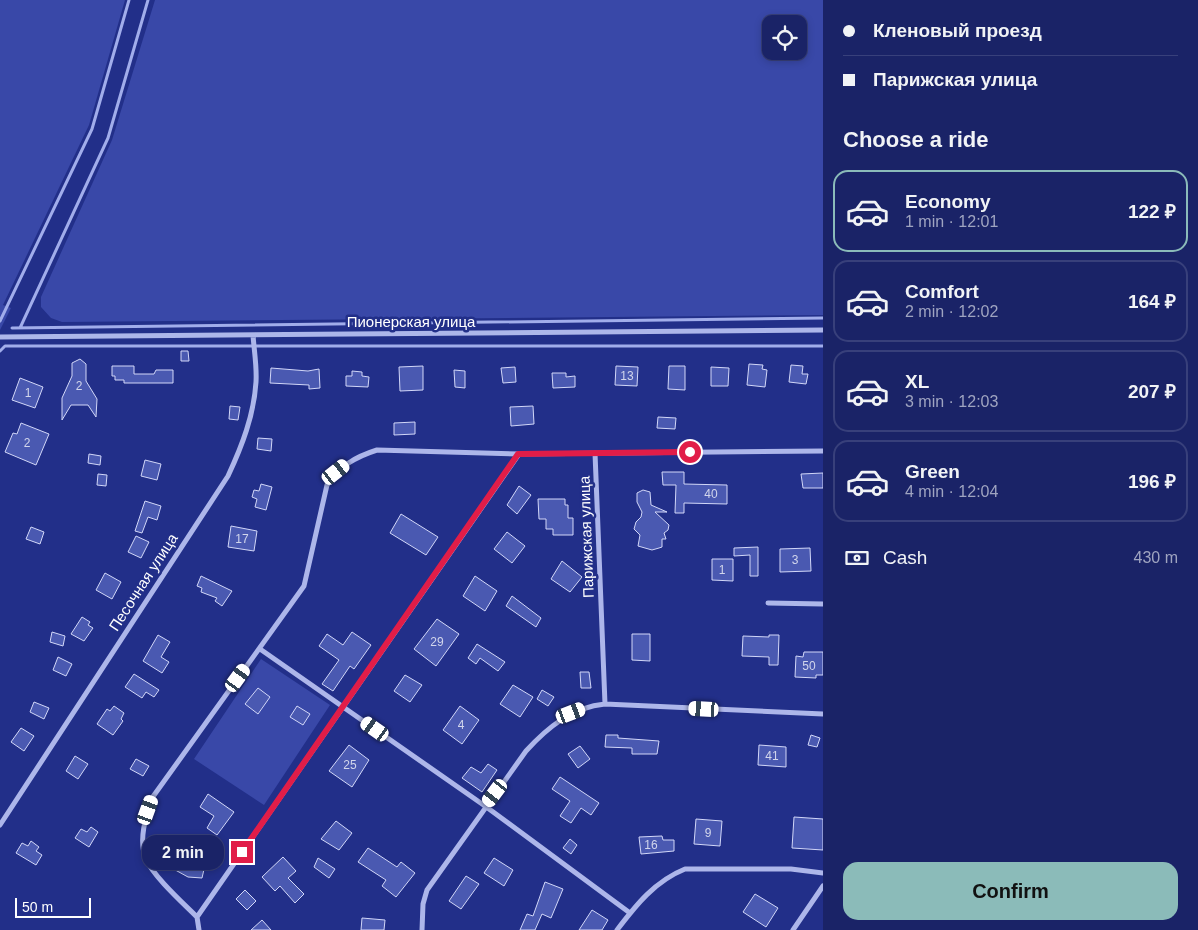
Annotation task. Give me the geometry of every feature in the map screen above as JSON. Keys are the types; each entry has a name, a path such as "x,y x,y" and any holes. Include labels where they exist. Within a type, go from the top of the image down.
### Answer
{"street":[{"name":"Пионерская улица","path":"0,337 823,330"},
{"name":"Песочная улица","path":"0,825 228,476 243,441 254,403 256,380 253,335"},
{"name":"Парижская улица","path":"197,917 169,888 146,858 144,823 152,798 304,586 327,485 336,472 360,455 377,450 595,454 604,704"},
{"path":"595,454 823,451"},
{"path":"200,930 197,917 518,454"},
{"path":"768,603 823,604"},
{"path":"260,649 485,806 630,913"},
{"path":"422,930 423,904 427,890 485,806 538,738 571,713 604,704 823,714"},
{"path":"617,930 654,886 685,869 791,869 823,873"},
{"path":"793,930 823,886"}],"shaded area":[{"path":"0,0 125,0 89,125 3,305 11,308 0,330"},
{"path":"155,0 823,0 823,315 62,322 51,318 41,307 41,297 112,140"},
{"path":"261,659 330,705 264,805 194,759"}],"building":[{"path":"181,351 188,351 189,361 181,361"},
{"path":"80,359 86,364 86,381 97,399 96,417 88,405 71,405 62,420 62,398 72,376 72,363"},
{"path":"749,364 763,365 762,369 767,370 765,387 747,385"},
{"path":"791,365 803,366 802,374 808,374 806,384 789,382"},
{"path":"112,366 134,366 134,374 154,374 156,370 173,370 173,383 124,383 124,380 115,380 115,376 112,376"},
{"path":"423,366 423,390 400,391 399,367"},
{"path":"616,366 638,367 637,386 615,385"},
{"path":"669,366 685,366 685,390 668,389"},
{"path":"515,367 516,382 503,383 501,368"},
{"path":"711,367 729,368 728,386 711,386"},
{"path":"271,368 308,371 319,369 320,388 309,389 309,385 270,383"},
{"path":"454,370 465,371 465,388 455,387"},
{"path":"352,371 362,372 362,376 369,377 368,387 346,386 346,376 352,376"},
{"path":"552,373 566,373 566,377 575,376 575,387 553,388"},
{"path":"20,378 43,387 35,408 12,400"},
{"path":"230,406 240,407 238,420 229,419"},
{"path":"533,406 534,424 511,426 510,407"},
{"path":"658,417 676,418 675,429 657,428"},
{"path":"415,422 415,434 394,435 394,423"},
{"path":"21,423 49,434 36,465 5,452 13,433 17,434"},
{"path":"258,438 272,439 271,451 257,449"},
{"path":"89,454 101,456 100,465 88,463"},
{"path":"145,460 161,464 157,480 141,476"},
{"path":"662,472 684,472 684,484 727,485 727,504 684,503 684,513 675,513 676,485 663,485"},
{"path":"823,473 823,488 803,488 801,474"},
{"path":"98,474 107,475 106,486 97,485"},
{"path":"261,484 272,487 266,510 255,507 257,499 252,497 254,490 259,491"},
{"path":"519,486 531,495 517,514 507,505"},
{"path":"643,490 650,492 651,505 667,512 655,512 669,525 668,530 664,533 666,539 662,539 662,547 652,550 638,546 640,535 634,529 642,512 637,502 637,493"},
{"path":"538,499 565,499 565,505 568,505 568,518 573,518 573,535 553,535 553,529 546,529 546,519 539,519"},
{"path":"145,501 161,506 157,520 148,517 142,533 135,531"},
{"path":"401,514 438,537 426,555 390,533"},
{"path":"231,526 257,531 254,551 228,547"},
{"path":"31,527 44,532 40,544 26,539"},
{"path":"507,532 525,546 512,563 494,549"},
{"path":"136,536 149,542 141,558 128,552"},
{"path":"758,547 758,576 750,576 750,555 734,556 734,548"},
{"path":"810,548 811,571 780,572 780,549"},
{"path":"712,559 733,559 733,581 712,580"},
{"path":"562,561 582,577 570,592 551,579"},
{"path":"105,573 121,582 112,599 96,590"},
{"path":"201,576 232,591 222,606 215,601 217,598 201,592 202,588 197,586"},
{"path":"475,576 497,591 485,611 463,596"},
{"path":"512,596 541,618 536,627 506,606"},
{"path":"82,617 90,622 88,625 93,628 84,641 71,634"},
{"path":"437,619 459,634 436,666 414,649"},
{"path":"52,632 65,636 63,646 50,642"},
{"path":"352,632 371,645 354,669 350,666 333,691 322,684 339,660 319,646 327,634 343,645"},
{"path":"632,634 650,634 650,661 632,660"},
{"path":"158,635 170,642 161,657 169,662 162,673 143,661"},
{"path":"769,635 779,635 778,665 769,665 769,657 742,656 743,636 769,637"},
{"path":"477,644 505,662 498,671 480,658 476,664 468,658"},
{"path":"804,652 823,652 823,675 816,675 816,678 795,677 796,656 803,657"},
{"path":"58,657 72,664 66,676 53,670"},
{"path":"580,672 589,672 591,688 581,688"},
{"path":"134,674 159,690 154,697 146,692 142,698 125,687"},
{"path":"405,675 422,685 410,702 394,691"},
{"path":"513,685 533,697 520,717 500,704"},
{"path":"258,688 270,697 258,714 245,704"},
{"path":"542,690 554,697 548,706 537,699"},
{"path":"34,702 49,708 44,719 30,712"},
{"path":"114,706 124,713 121,719 123,721 113,735 97,724 107,709 110,711"},
{"path":"297,706 310,714 303,725 290,717"},
{"path":"460,706 479,720 462,744 443,730"},
{"path":"21,728 34,736 24,751 11,742"},
{"path":"606,735 618,735 618,738 659,741 657,754 632,754 632,748 605,747"},
{"path":"811,735 820,738 817,747 808,745"},
{"path":"349,745 369,760 352,787 329,771"},
{"path":"759,745 786,747 786,767 758,765"},
{"path":"580,746 590,759 578,768 568,754"},
{"path":"75,756 88,764 78,779 66,771"},
{"path":"136,759 149,766 143,776 130,769"},
{"path":"488,764 497,770 482,792 462,778 471,767 481,773"},
{"path":"560,777 599,803 591,815 581,808 571,823 560,816 570,801 552,789"},
{"path":"208,794 234,812 217,835 207,828 214,816 200,807"},
{"path":"794,817 823,819 823,850 792,848"},
{"path":"696,819 722,821 720,846 694,844"},
{"path":"336,821 352,833 339,850 321,839"},
{"path":"91,827 98,832 89,847 75,838 81,829 87,832"},
{"path":"662,836 663,840 674,840 674,851 641,854 639,837"},
{"path":"570,839 577,845 571,854 563,848"},
{"path":"31,841 39,847 36,851 42,855 36,865 16,853 22,843 28,846"},
{"path":"368,848 397,867 401,862 415,873 396,897 382,886 386,880 358,862"},
{"path":"177,854 191,862 205,865 202,878 188,877 168,866"},
{"path":"283,857 296,871 288,878 304,894 295,903 280,886 275,891 262,877"},
{"path":"318,858 335,869 329,878 314,867"},
{"path":"494,858 513,870 504,886 484,873"},
{"path":"466,876 479,884 461,909 449,901"},
{"path":"545,882 563,889 551,918 542,914 535,930 520,930 527,914 533,916"},
{"path":"245,890 256,901 247,910 236,899"},
{"path":"755,894 778,908 766,927 743,912"},
{"path":"592,910 608,920 602,930 579,930"},
{"path":"362,918 385,920 384,930 361,930"},
{"path":"262,920 271,930 251,930"}],"waterway":[{"path":"0,321 92,129 129,0"},
{"path":"20,328 108,138 148,0"},
{"path":"12,328 823,318"},
{"path":"0,351 5,346 823,346"}],"route":[{"path":"242,852 518,454 690,452"}]}
